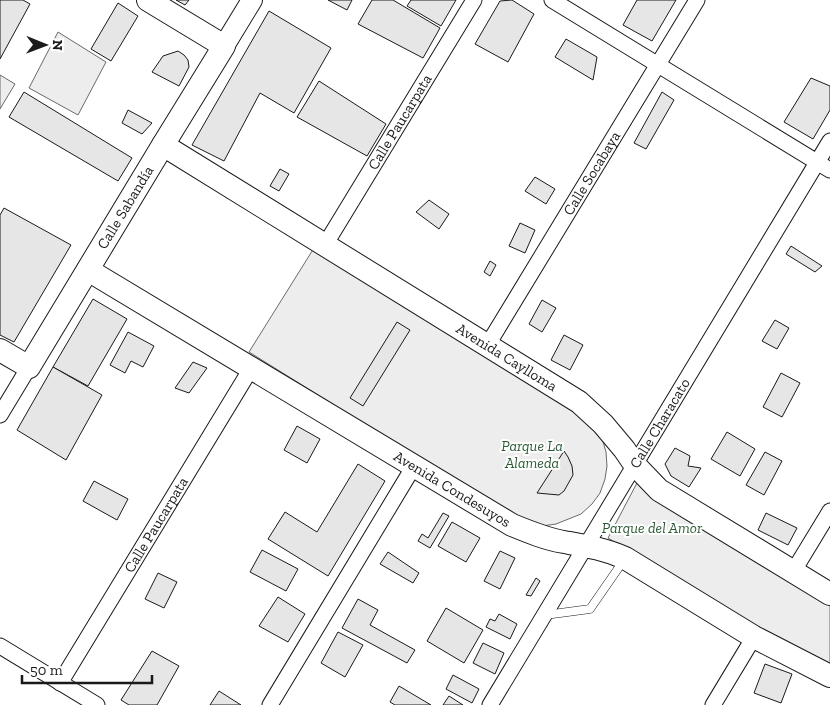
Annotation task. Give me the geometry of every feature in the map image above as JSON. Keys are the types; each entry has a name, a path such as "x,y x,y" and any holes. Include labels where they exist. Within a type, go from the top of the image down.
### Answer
{"main road":[{"path":"148,0 224,46"},
{"name":"Calle Sabandía","path":"28,367 224,46"},
{"name":"Avenida Caylloma","path":"163,145 578,402 603,424 624,449 635,466 659,490 830,594"},
{"name":"Avenida Condesuyos","path":"88,270 512,525 533,534 587,546 626,558 754,637 830,676"},
{"path":"0,350 28,367"}],"street":[{"name":"Calle Sabandía","path":"224,46 252,0"},
{"name":"Calle Paucarpata","path":"325,245 474,0"},
{"path":"552,0 824,166"},
{"name":"Calle Socabaya","path":"487,346 697,0"},
{"name":"Calle Characato","path":"490,705 635,466 824,166 830,141"},
{"name":"Calle Sabandía","path":"0,415 28,367"},
{"name":"Calle Paucarpata","path":"60,683 252,367"},
{"path":"270,705 414,466"},
{"path":"793,572 830,511"},
{"path":"713,705 754,637"},
{"path":"0,646 97,705"}],"lane":[{"path":"545,615 590,609 626,558"}],"shaded area":[{"path":"58,32 106,62 78,115 29,88"},
{"path":"0,75 15,84 0,109"},
{"name":"Parque La Alameda","path":"314,248 576,409 602,438 606,452 607,466 605,479 600,493 592,504 581,514 556,524 542,526 517,519 249,352"},
{"name":"Parque del Amor","path":"638,481 830,602 830,670 608,538"}],"building":[{"path":"0,0 23,0 30,4 0,59"},
{"path":"176,0 189,0 185,5"},
{"path":"328,0 352,0 347,10"},
{"path":"372,0 393,0 440,28 423,58 358,24"},
{"path":"411,0 456,0 441,26 407,6"},
{"path":"512,0 534,14 508,62 475,44 500,1"},
{"path":"637,0 676,0 652,41 623,25"},
{"path":"118,3 138,16 111,61 91,49"},
{"path":"269,11 331,48 294,113 260,93 224,161 192,145"},
{"path":"566,39 597,57 593,80 555,57"},
{"path":"178,51 188,60 189,67 179,86 152,72 163,56"},
{"path":"811,78 830,86 830,110 813,139 784,122"},
{"path":"319,81 386,124 367,156 297,117"},
{"path":"24,92 132,158 118,181 9,117"},
{"path":"662,92 674,100 646,149 634,143"},
{"path":"128,110 152,123 142,134 122,123"},
{"path":"280,169 289,174 279,191 270,186"},
{"path":"535,177 555,189 546,204 525,191"},
{"path":"429,200 449,214 439,229 416,212"},
{"path":"4,208 71,245 14,342 0,335 0,215"},
{"path":"520,223 535,230 525,253 509,246"},
{"path":"791,246 822,266 815,272 786,254"},
{"path":"490,261 496,265 490,276 484,272"},
{"path":"93,299 127,319 88,386 53,367"},
{"path":"542,300 556,308 542,332 529,324"},
{"path":"775,320 789,328 777,349 762,341"},
{"path":"397,322 410,330 363,406 350,398"},
{"path":"128,332 154,346 143,367 131,361 125,373 110,365"},
{"path":"564,335 583,345 570,370 551,360"},
{"path":"193,362 207,368 189,393 175,388"},
{"path":"53,367 102,395 66,460 17,430"},
{"path":"781,373 800,383 782,417 763,407"},
{"path":"297,426 320,439 307,463 284,450"},
{"path":"727,432 755,449 740,476 711,459"},
{"path":"675,448 690,456 688,466 701,468 689,487 671,476 665,464"},
{"path":"564,451 572,466 573,475 564,491 559,495 537,493"},
{"path":"765,452 782,461 764,495 746,485"},
{"path":"358,464 385,481 328,576 268,539 285,512 317,532"},
{"path":"94,481 128,499 117,520 83,501"},
{"path":"443,513 449,516 430,548 418,541 422,534 428,538"},
{"path":"766,513 797,528 788,545 758,530"},
{"path":"452,522 480,538 466,562 438,546"},
{"path":"262,550 298,569 286,591 250,572"},
{"path":"500,551 515,558 500,589 484,581"},
{"path":"388,552 419,573 413,583 380,564"},
{"path":"158,573 177,582 164,608 145,599"},
{"path":"536,578 540,581 531,596 526,595"},
{"path":"278,597 305,614 288,642 259,626"},
{"path":"358,599 378,610 370,625 415,650 407,663 342,628"},
{"path":"446,608 483,630 464,663 427,641"},
{"path":"499,614 517,624 510,639 486,627 490,619 495,621"},
{"path":"338,632 363,645 345,677 321,663"},
{"path":"483,643 504,653 495,674 473,663"},
{"path":"152,651 179,666 157,705 129,705 121,700"},
{"path":"765,664 792,674 781,703 754,693"},
{"path":"453,675 479,689 472,703 446,689"},
{"path":"399,686 431,705 395,705 390,702"},
{"path":"219,691 241,705 210,705"},
{"path":"449,696 463,705 443,705"}]}
